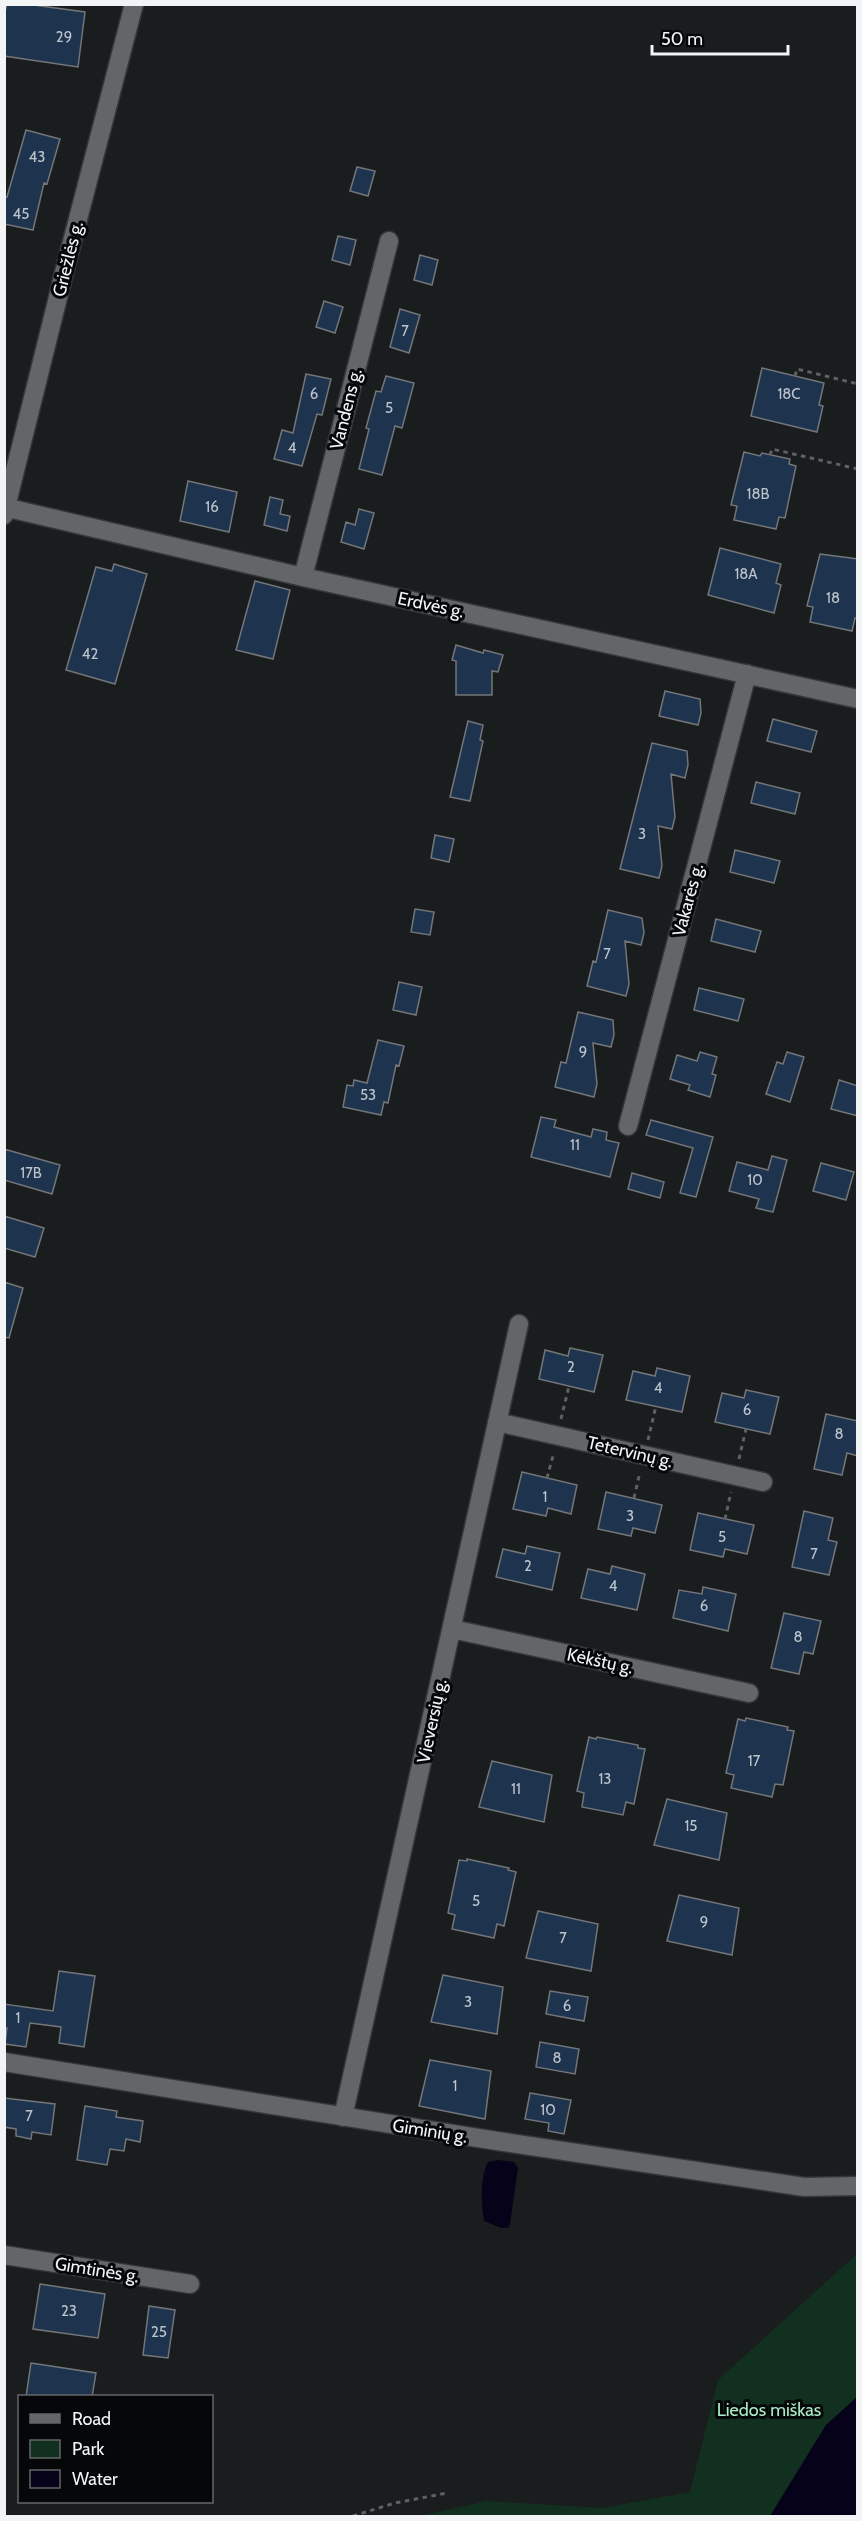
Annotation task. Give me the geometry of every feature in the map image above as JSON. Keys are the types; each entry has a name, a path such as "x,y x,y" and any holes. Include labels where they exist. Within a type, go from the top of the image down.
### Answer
{"street":[{"name":"Griežlės g.","path":"5,510 134,4"},
{"name":"Vandens g.","path":"303,577 389,241"},
{"name":"Erdvės g.","path":"5,510 858,699"},
{"name":"Vakarės g.","path":"628,1126 747,674"},
{"name":"Vieversių g.","path":"343,2117 519,1324"},
{"name":"Tetervinų g.","path":"497,1422 763,1482"},
{"name":"Kėkštų g.","path":"452,1629 749,1693"},
{"name":"Giminių g.","path":"4,2062 343,2117 804,2187 858,2186"},
{"name":"Gimtinės g.","path":"4,2255 190,2284"}],"path":[{"path":"795,376 797,369 858,384"},
{"path":"770,455 772,449 858,469"},
{"path":"353,2517 394,2503 447,2493"}],"green space":[{"name":"Liedos miškas","path":"857,2254 857,2397 826,2425 770,2516 419,2516 487,2501 603,2508 690,2492 718,2380"}],"water":[{"path":"498,2160 514,2162 518,2168 508,2228 501,2228 484,2221 482,2183 485,2168 488,2162"},
{"path":"857,2397 857,2516 770,2516 826,2425"}],"building":[{"path":"7,4 26,4 85,12 78,67 4,56 4,15"},
{"path":"26,130 60,139 47,184 44,183 33,230 4,224 4,196 7,197"},
{"path":"357,167 375,171 368,196 350,191"},
{"path":"338,236 356,240 350,265 332,260"},
{"path":"420,255 438,260 432,285 414,280"},
{"path":"324,301 343,307 335,333 316,327"},
{"path":"400,309 420,315 409,353 390,347"},
{"path":"762,368 824,383 819,405 823,406 817,432 751,416"},
{"path":"306,374 331,379 322,415 317,414 302,466 274,459 282,430 293,433"},
{"path":"386,376 414,383 402,428 395,426 382,475 359,469 369,429 366,428 376,391 381,392"},
{"path":"744,452 790,459 789,464 796,466 785,518 779,517 776,529 734,520 737,506 731,505"},
{"path":"188,481 237,492 229,532 180,521"},
{"path":"270,497 283,500 280,514 290,516 287,531 264,525"},
{"path":"359,509 374,513 364,549 341,542 346,522 355,525"},
{"path":"720,548 781,564 776,583 781,585 774,613 708,595"},
{"path":"820,554 858,559 858,619 855,618 852,631 810,622 813,607 807,606"},
{"path":"114,564 147,574 115,684 66,670 96,567 112,571"},
{"path":"255,581 290,590 273,659 236,650"},
{"path":"456,645 483,653 484,650 503,655 498,672 492,671 492,695 456,695 456,661 452,660"},
{"path":"665,691 700,699 701,713 698,725 659,716"},
{"path":"773,719 817,731 811,752 767,741"},
{"path":"468,721 483,725 480,740 483,741 470,801 450,797"},
{"path":"652,743 687,751 688,765 685,778 671,774 675,817 672,829 658,826 662,866 659,878 620,869"},
{"path":"756,782 800,793 795,814 751,803"},
{"path":"435,835 454,839 449,862 431,858"},
{"path":"735,850 780,861 774,883 730,872"},
{"path":"415,909 434,912 430,935 411,932"},
{"path":"608,910 642,918 644,933 641,945 625,941 629,984 626,996 587,986 593,961 596,962"},
{"path":"716,919 761,931 755,952 711,941"},
{"path":"399,982 422,987 416,1015 393,1010"},
{"path":"699,988 744,999 738,1021 694,1010"},
{"path":"578,1012 613,1020 614,1035 611,1047 593,1043 597,1084 594,1097 555,1087 561,1062 566,1063"},
{"path":"378,1040 404,1046 399,1066 396,1065 388,1103 384,1102 381,1115 343,1107 347,1085 353,1086 354,1080 367,1083"},
{"path":"700,1052 717,1057 712,1074 716,1075 710,1097 688,1090 690,1085 670,1079 677,1055 697,1061"},
{"path":"787,1052 804,1057 790,1102 766,1094 777,1062 783,1064"},
{"path":"839,1080 858,1086 858,1116 831,1109"},
{"path":"541,1117 556,1120 554,1127 591,1137 593,1129 607,1132 606,1140 619,1143 610,1177 531,1157"},
{"path":"651,1120 713,1137 696,1197 680,1193 693,1148 646,1135"},
{"path":"4,1149 60,1165 52,1194 4,1180"},
{"path":"772,1156 787,1160 773,1212 756,1208 759,1199 729,1191 737,1162 768,1170"},
{"path":"821,1163 854,1172 846,1200 813,1191"},
{"path":"632,1173 664,1182 660,1198 628,1189"},
{"path":"4,1216 44,1228 35,1257 4,1248"},
{"path":"4,1282 23,1288 9,1338 4,1337"},
{"path":"570,1348 603,1355 594,1392 539,1379 545,1350 568,1356"},
{"path":"657,1368 690,1376 682,1412 626,1400 633,1371 655,1376"},
{"path":"746,1390 779,1397 770,1434 715,1422 722,1393 744,1398"},
{"path":"826,1414 858,1421 858,1456 847,1453 842,1475 814,1469"},
{"path":"522,1472 577,1485 571,1514 548,1508 546,1516 513,1509"},
{"path":"606,1492 662,1505 655,1533 633,1528 631,1536 598,1529"},
{"path":"804,1511 833,1518 828,1540 837,1542 829,1575 792,1567"},
{"path":"698,1513 754,1525 747,1554 725,1549 723,1557 690,1550"},
{"path":"527,1546 560,1553 552,1590 496,1577 503,1549 525,1554"},
{"path":"612,1566 645,1574 637,1610 581,1598 588,1569 610,1574"},
{"path":"703,1587 736,1594 728,1631 673,1618 679,1590 702,1594"},
{"path":"784,1613 821,1621 813,1654 804,1652 799,1674 771,1668"},
{"path":"746,1718 788,1727 787,1730 794,1731 783,1785 775,1784 772,1797 731,1788 734,1775 726,1773 738,1719 745,1721"},
{"path":"589,1737 638,1745 638,1748 645,1749 634,1804 626,1802 623,1815 582,1807 584,1793 577,1791"},
{"path":"492,1761 552,1775 544,1822 479,1807"},
{"path":"667,1799 727,1813 719,1860 654,1845"},
{"path":"467,1859 509,1868 508,1870 516,1872 504,1926 497,1924 494,1938 452,1929 455,1915 448,1913 459,1860 467,1861"},
{"path":"679,1895 739,1908 732,1955 667,1941"},
{"path":"538,1911 598,1924 591,1971 526,1958"},
{"path":"59,1971 95,1976 84,2047 59,2043 61,2027 30,2023 26,2047 5,2044 7,2028 4,2027 4,2004 53,2011"},
{"path":"443,1975 503,1987 497,2034 431,2022"},
{"path":"550,1991 588,1997 584,2021 546,2014"},
{"path":"540,2042 579,2049 575,2074 536,2067"},
{"path":"430,2060 491,2071 485,2119 419,2106"},
{"path":"530,2093 571,2100 564,2134 548,2131 549,2123 525,2119"},
{"path":"4,2098 55,2104 51,2135 32,2132 31,2139 16,2136 16,2129 4,2127"},
{"path":"85,2106 117,2111 116,2117 143,2121 140,2142 126,2139 124,2151 110,2149 107,2165 77,2160"},
{"path":"40,2284 105,2294 98,2338 33,2329"},
{"path":"149,2306 175,2310 168,2358 143,2355"},
{"path":"31,2363 96,2373 92,2395 26,2395"}]}
